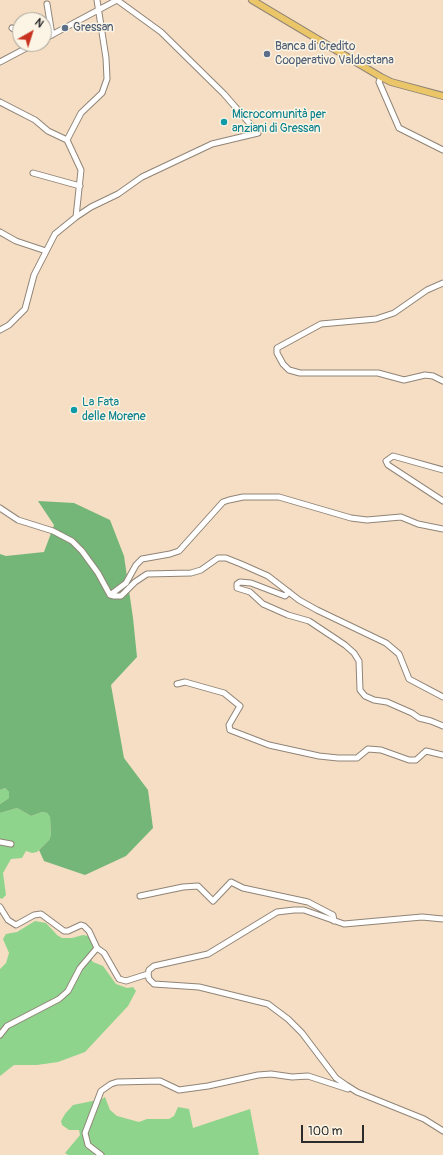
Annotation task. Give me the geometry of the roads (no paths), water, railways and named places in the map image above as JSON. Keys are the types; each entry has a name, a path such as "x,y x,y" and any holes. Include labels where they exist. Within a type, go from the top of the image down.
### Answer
{"main road":[{"path":"252,0 381,77 391,82 443,96"}],"street":[{"path":"67,140 80,113 102,93 106,86 108,74 100,10 97,0"},
{"path":"0,330 9,325 25,309 34,275 55,234 76,217 91,207 118,194 142,177 212,144 258,133 224,94 161,32 117,0 52,35"},
{"path":"47,4 48,12"},
{"path":"0,62 19,52"},
{"path":"381,77 379,82 399,128 443,150"},
{"path":"0,102 35,120 48,130 67,140 81,170 76,217"},
{"path":"33,173 80,186"},
{"path":"0,232 16,241 46,251"},
{"path":"443,283 427,290 394,313 382,317 321,324 277,348 277,353 283,364 289,370 300,373 378,374 404,380 425,375 434,376 443,381"},
{"path":"443,470 393,456 386,461 388,465 443,501"},
{"path":"110,594 126,583 133,568 142,559 179,551 223,502 229,500 279,497 351,518 367,520 401,517 408,518 418,524 443,530"},
{"path":"0,508 18,520 53,531 72,541 98,573 110,594 118,597 147,574 191,573 201,570 218,558 226,558 260,572 317,610 386,643 399,654 409,679 443,697"},
{"path":"289,592 285,596 251,583 240,582 237,584 237,588 250,592 263,604 288,615 309,621 345,645 354,653 359,661 360,690 365,696 374,700 387,702 412,713 419,718 443,726"},
{"path":"176,684 185,682 224,693 240,706 229,725 230,730 269,744 320,756 338,758 357,758 368,749 381,750 409,760 416,760 426,751 443,755"},
{"path":"0,842 11,844"},
{"path":"140,896 183,887 198,886 213,901 232,882 243,888 308,902 333,915 334,922"},
{"path":"0,907 8,920 16,925 34,915 41,914 64,931 68,932 81,925 84,926 89,931 97,948 104,953 119,979 126,981 148,974"},
{"path":"357,1092 336,1078 302,1033 288,1019 268,1004 199,987 154,984 150,982 148,974 149,970 154,966 208,954 278,912 304,910 334,922 344,924 422,917 443,919"},
{"path":"0,1035 7,1026 59,999 68,990 80,968 97,948"},
{"path":"101,1155 88,1144 85,1133 101,1091 117,1082 160,1081 179,1090 208,1086 258,1075 270,1074 292,1077 308,1076 357,1092 424,1119 443,1131"}],"place":[{"name":"Gressan","path":"65,28"},
{"name":"Banca di Credito Cooperativo Valdostana","path":"267,54"},
{"name":"Microcomunità per anziani di Gressan","path":"224,122"},
{"name":"La Fata delle Morene","path":"74,410"}]}
